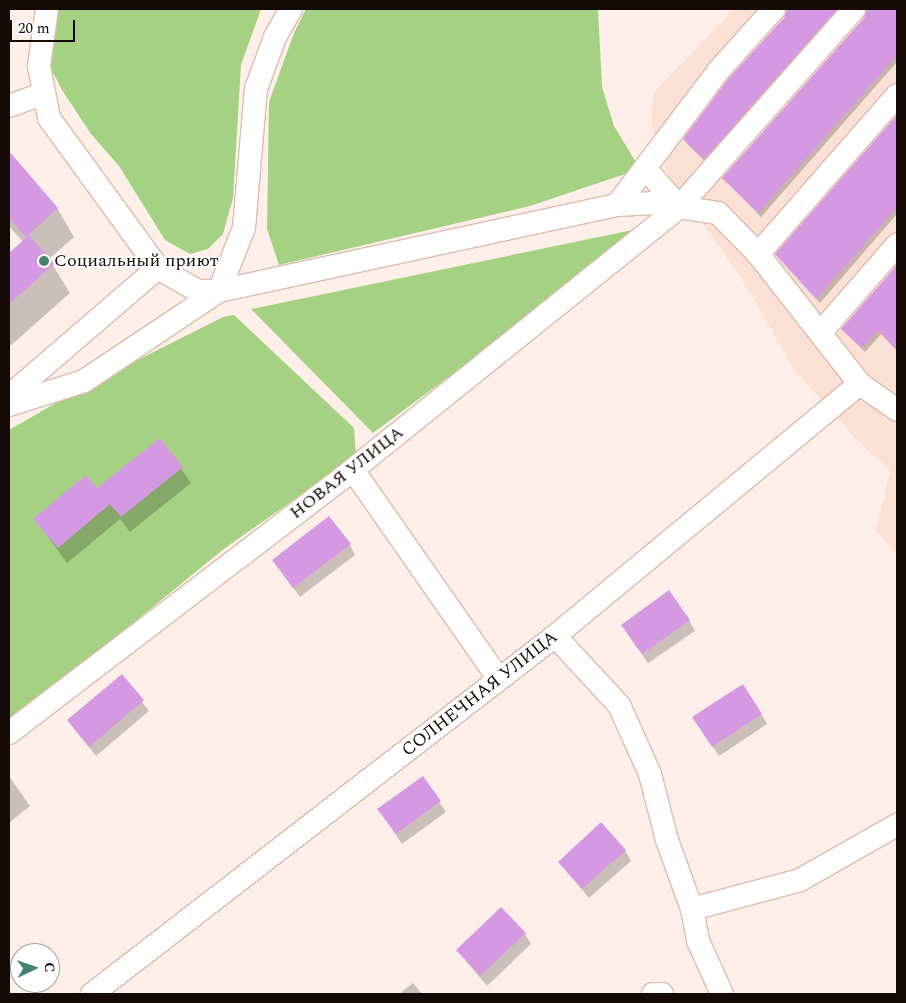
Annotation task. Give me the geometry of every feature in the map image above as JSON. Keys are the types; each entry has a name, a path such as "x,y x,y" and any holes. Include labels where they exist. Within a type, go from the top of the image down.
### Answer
{"street":[{"path":"48,9 39,66 49,118 158,268 198,291 219,290 617,205 652,203 718,213 758,254 860,384 896,405"},
{"path":"9,405 84,380 219,290 244,228 256,89 275,37 291,9"},
{"path":"617,205 718,70 774,9"},
{"name":"НОВАЯ УЛИЦА","path":"9,733 353,470 680,207 854,9"},
{"path":"9,106 44,93"},
{"path":"758,254 897,95"},
{"path":"645,168 680,207"},
{"path":"821,332 897,245"},
{"path":"9,396 158,268"},
{"name":"СОЛНЕЧНАЯ УЛИЦА","path":"92,994 555,636 860,384"},
{"path":"353,470 499,679"},
{"path":"555,636 619,705 650,774 667,840 692,909 698,941 722,994"},
{"path":"692,909 800,880 897,825"},
{"path":"653,994 662,994"}],"shaded area":[{"path":"734,9 897,9 897,554 876,531 890,471 857,440 795,371 745,284 666,171 651,123 654,92"}],"green space":[{"path":"54,9 261,9 241,65 233,198 223,234 208,249 190,254 165,240 119,166 91,134 62,90 47,61"},
{"path":"306,9 598,9 602,87 614,126 640,169 530,206 279,265 267,229 269,102 294,33"},
{"path":"652,226 373,433 251,309"},
{"path":"234,315 354,428 356,456 225,548 9,724 9,430 82,388 223,317"}],"building":[{"path":"787,9 837,9 704,159 683,139 729,78 784,18"},
{"path":"867,9 897,9 897,55 758,213 722,178 864,18"},
{"path":"897,115 897,207 816,299 775,254"},
{"path":"9,151 58,208 26,237 9,218"},
{"path":"29,235 54,264 9,304 9,253"},
{"path":"897,265 897,350 878,330 862,348 841,329"},
{"path":"160,438 183,467 121,517 110,504 58,548 33,519 86,475 97,488"},
{"path":"329,516 351,544 293,588 272,560"},
{"path":"669,590 690,620 642,654 621,625"},
{"path":"122,674 144,700 89,747 67,720"},
{"path":"743,684 762,714 712,747 692,717"},
{"path":"423,776 441,801 396,834 377,809"},
{"path":"601,822 626,850 582,889 558,862"},
{"path":"501,907 526,933 480,976 456,950"}],"place":[{"name":"Социальный приют","path":"44,261"}]}
